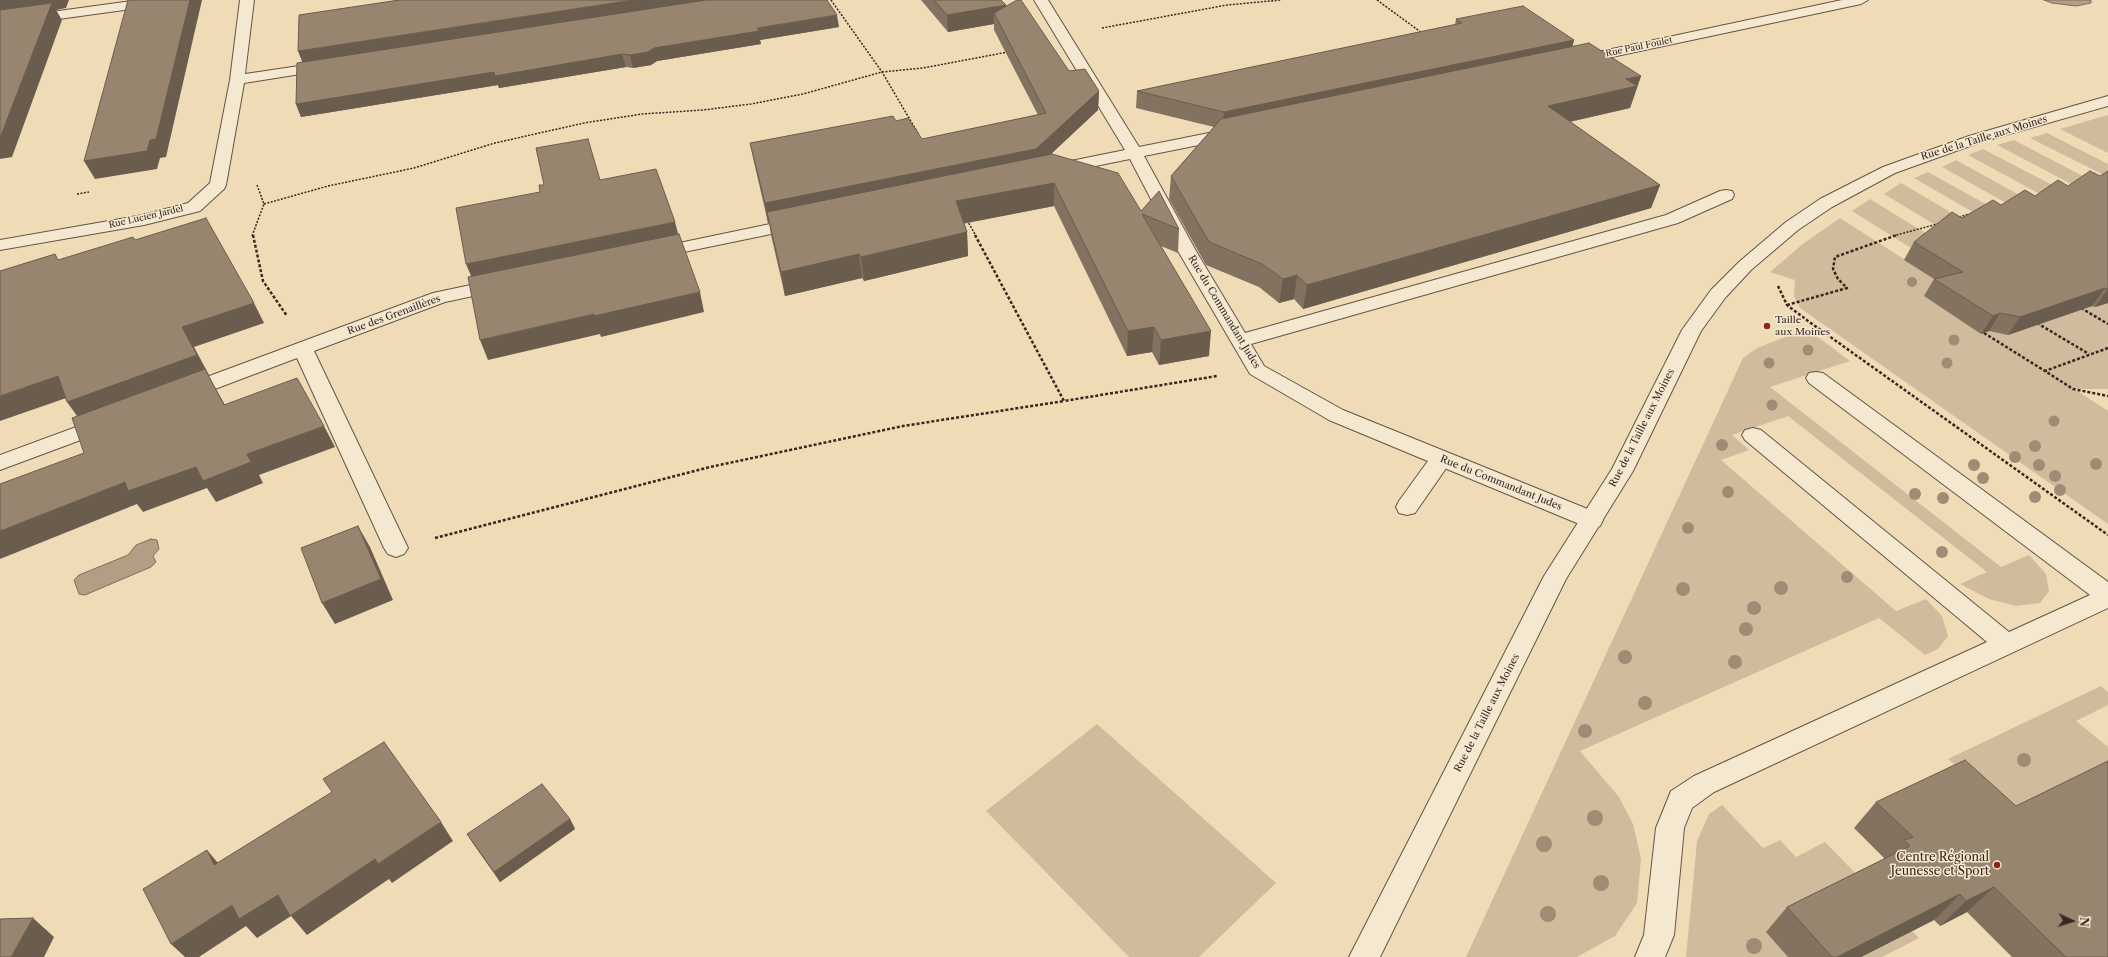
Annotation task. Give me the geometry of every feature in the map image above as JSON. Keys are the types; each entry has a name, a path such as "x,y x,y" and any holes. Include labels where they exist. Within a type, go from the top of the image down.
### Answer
{"street":[{"path":"0,23 168,0"},
{"name":"Rue Lucien Jardel","path":"0,245 144,220 194,207 218,185 237,80 247,0"},
{"name":"Rue du Commandant Judes","path":"1041,0 1134,152 1187,251 1257,370 1336,415 1592,520"},
{"name":"Rue Paul Foulet","path":"1565,63 1861,0"},
{"path":"237,80 338,64"},
{"name":"Rue de la Taille aux Moines","path":"1368,956 1556,576 1622,471 1692,330 1718,294 1745,266 1803,218 1826,203 1889,170 1975,139 2108,101"},
{"path":"1035,174 1134,152 1249,130"},
{"path":"1239,341 1672,219 1726,195"},
{"path":"634,257 813,221"},
{"name":"Rue des Grenaillères","path":"170,399 440,297 518,281"},
{"path":"302,349 396,548"},
{"path":"1650,957 1659,935 1670,828 1681,800 1704,784 2108,596 1816,378"},
{"path":"0,463 125,416"},
{"path":"1753,435 2006,644"},
{"path":"1407,507 1441,459"}],"path":[{"path":"831,0 882,72 921,138"},
{"path":"264,204 328,186 414,168 496,143 584,123 642,114 703,110 751,104 803,94 882,72 923,68 995,56 1063,36 1226,5 1281,0"},
{"path":"1377,0 1422,33"},
{"path":"963,213 1064,401"},
{"path":"1953,219 1973,213"},
{"path":"1787,305 1847,288 1838,279 1833,269 1835,257 1877,241 1946,221"},
{"path":"1745,266 1778,286 1787,305 2108,535"},
{"path":"2074,304 2108,324"},
{"path":"2036,322 2090,355"},
{"path":"1984,333 2073,389 2108,396"},
{"path":"2045,371 2108,348"},
{"path":"396,548 710,467 903,426 1257,370"}],"shaded area":[{"path":"2044,0 2091,0 2091,3 2076,6 2052,3"},
{"path":"2108,115 2108,153 2060,129"},
{"path":"2047,133 2108,164 2108,177 2030,138"},
{"path":"2014,140 2096,183 2079,188 1997,145"},
{"path":"1983,149 2108,214 2108,389 2074,389 2108,411 2108,524 1800,308 1794,296 1795,280 1770,272 1804,243 1840,218 1921,270 1938,265 1852,211 1870,199 1927,234 1980,252 1884,194 1901,183 1971,224 2021,240 1914,178 1928,172 2000,212 2015,208 1942,167 1956,160 2032,202 2047,198 1968,155"},
{"path":"1798,332 1807,332 1819,338 1850,361 1770,387 2001,567 2029,555 2046,574 2049,591 2040,603 2016,606 1989,599 1960,584 1987,572 1788,416 1732,435 1749,450 1721,460 1896,611 1926,599 1942,616 1948,636 1938,649 1925,655 1879,618 1580,751 1619,797 1633,824 1641,859 1637,903 1615,936 1577,957 1466,957 1743,358 1757,348"},
{"path":"151,539 157,540 159,549 153,556 156,562 151,567 85,595 79,594 74,580 79,575 128,555 136,545"},
{"path":"2101,686 2108,692 2108,705 2076,721 2108,747 2108,774 1990,832 1966,774 1948,759"},
{"path":"1097,724 1276,883 1199,957 1129,957 986,811"},
{"path":"1722,805 1763,848 1780,840 1796,857 1825,842 1919,938 1882,957 1686,957 1697,841 1709,814"}],"building":[{"path":"128,0 190,0 156,139 150,140 147,151 84,161"},
{"path":"399,0 633,0 298,51 299,15"},
{"path":"706,0 827,0 837,15 757,28 759,31 654,48 648,52 630,55 622,54 495,76 494,72 296,104 297,63"},
{"path":"934,0 1001,0 1006,5 947,15"},
{"path":"1017,0 1021,0 1069,71 1085,69 1099,91 1036,149 765,203 750,143 893,116 896,121 908,118 922,139 1046,113 994,13"},
{"path":"52,3 0,138 0,10"},
{"path":"1523,6 1574,40 1224,112 1137,91 1462,23 1456,19"},
{"path":"1589,43 1641,76 1626,79 1637,86 1548,106 1660,185 1307,285 1297,275 1283,279 1262,264 1209,242 1171,176 1221,119"},
{"path":"588,139 600,180 656,169 675,222 466,264 456,208 540,192 539,185 544,185 536,148"},
{"path":"1052,154 1118,173 1141,211 1159,191 1179,229 1142,214 1211,331 1161,340 1154,327 1128,331 1054,183 956,201 967,232 861,257 859,254 781,272 767,212"},
{"path":"2090,171 2100,176 2108,171 2108,289 2105,288 2020,317 2000,313 1993,316 1934,279 1963,272 1914,242 1952,212 1962,218 1993,200 2001,205 2025,190 2035,196 2058,180 2068,186"},
{"path":"206,218 254,303 182,327 197,355 67,402 58,376 0,396 0,271 55,254 58,260 133,237 135,240"},
{"path":"679,234 700,292 480,340 468,277"},
{"path":"205,369 224,405 297,378 324,426 247,454 251,462 203,481 196,467 128,491 125,482 0,531 0,484 84,453 72,418"},
{"path":"358,526 381,579 322,603 301,548"},
{"path":"384,742 441,822 378,864 375,859 290,916 278,895 239,919 232,905 171,944 143,889 207,850 214,865 332,792 323,779"},
{"name":"Centre Régional Jeunesse et Sport","path":"1965,760 2016,806 2108,761 2108,957 2066,957 1994,887 1966,901 1960,894 1837,957 1832,957 1787,907 1910,846 1904,840 1913,837 1876,802"},
{"path":"542,784 570,819 494,872 467,834"},
{"path":"33,918 11,957 0,957 0,919"}],"place":[{"name":"Taille aux Moines","path":"1767,326"},
{"name":"Centre Régional Jeunesse et Sport","path":"1997,865"}]}
